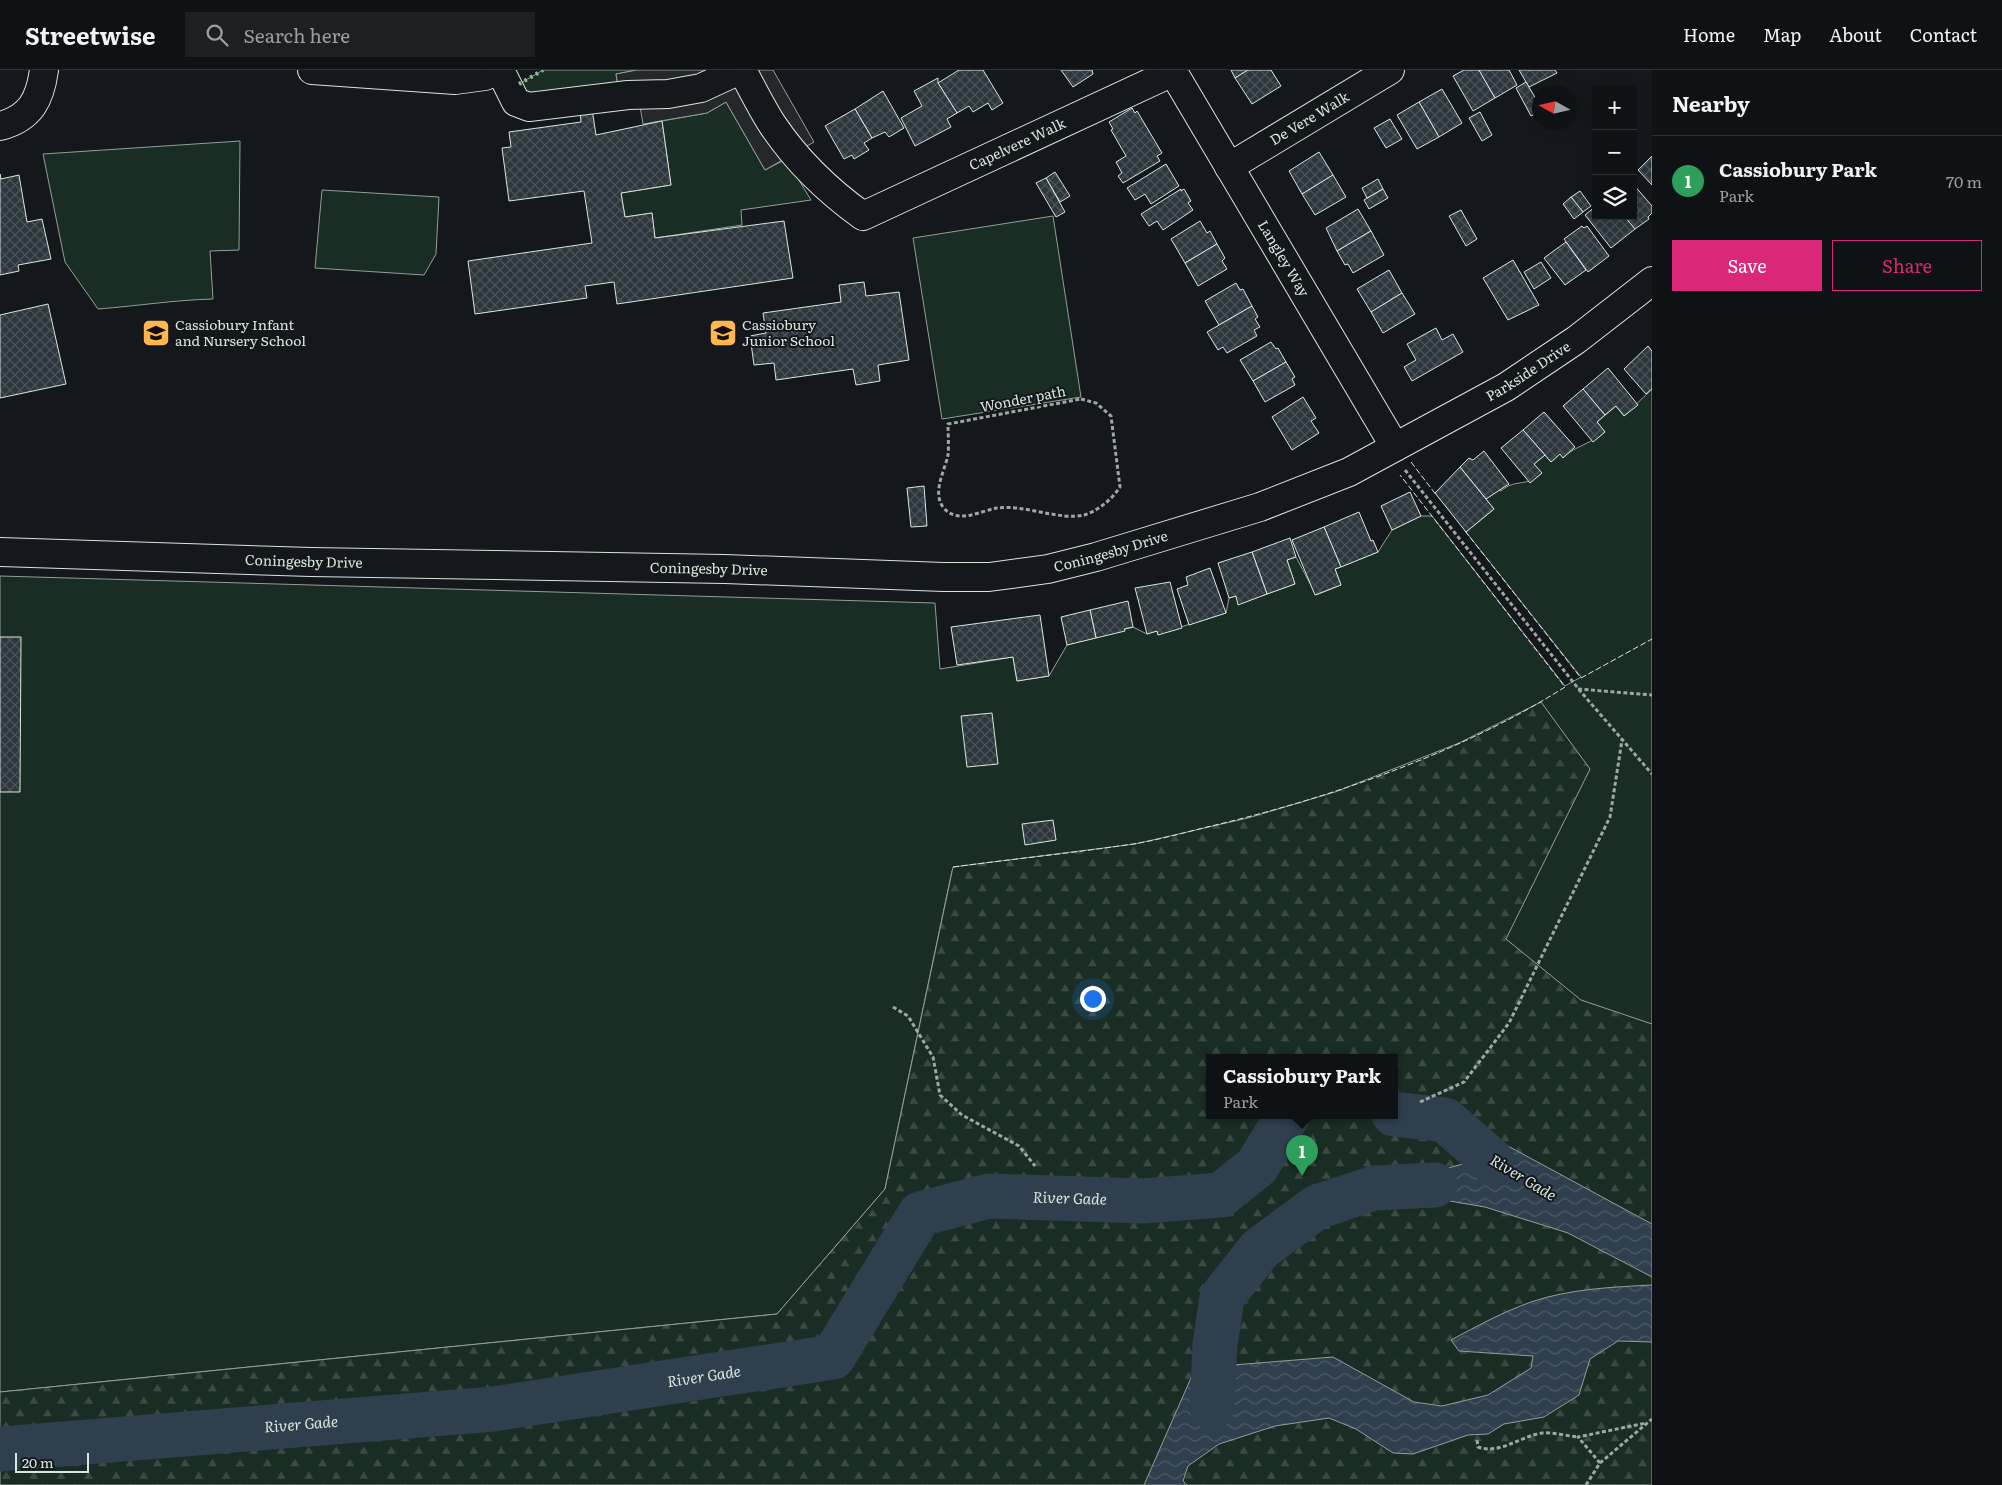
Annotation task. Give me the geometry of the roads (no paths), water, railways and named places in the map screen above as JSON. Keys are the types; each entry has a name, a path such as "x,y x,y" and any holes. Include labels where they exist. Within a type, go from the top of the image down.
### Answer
{"street":[{"path":"0,126 27,114 41,92 44,70"},
{"path":"312,70 455,80 485,76 499,70 516,102 529,107 628,94 668,94 701,88 741,70"},
{"name":"Capelvere Walk","path":"741,70 772,124 801,162 839,199 863,216 1172,71"},
{"name":"De Vere Walk","path":"1228,167 1390,70"},
{"name":"Langley Way","path":"1172,71 1395,447"},
{"name":"Parkside Drive","path":"1395,447 1506,387 1576,340 1652,282"},
{"name":"Coningesby Drive","path":"0,552 301,562 725,569 989,577 1048,569 1096,557 1260,507 1349,472 1395,447"}],"water":[{"path":"1445,1120 1495,1139 1652,1224 1652,1277 1568,1233 1485,1207 1374,1188 1470,1162"},
{"path":"1652,1285 1652,1342 1618,1341 1590,1359 1579,1395 1544,1417 1504,1424 1488,1434 1468,1435 1413,1454 1393,1453 1356,1429 1329,1418 1275,1426 1219,1444 1188,1466 1183,1481 1187,1485 1144,1485 1198,1362 1215,1345 1233,1365 1333,1357 1414,1402 1442,1406 1488,1395 1531,1368 1533,1356 1459,1351 1451,1340 1510,1310 1545,1298 1591,1289"}],"waterway":[{"name":"River Gade","path":"1398,1114 1445,1120 1492,1161"},
{"name":"River Gade","path":"0,1449 494,1409 833,1357 920,1214 989,1196 1143,1201 1221,1195 1257,1166 1286,1119"},
{"path":"1212,1407 1215,1345 1222,1297 1260,1249 1317,1207 1374,1188 1435,1185"}],"place":[{"name":"Cassiobury Infant and Nursery School","path":"156,333"},
{"name":"Cassiobury Junior School","path":"723,333"},
{"name":"Cassiobury Park","path":"1302,1176"}]}
